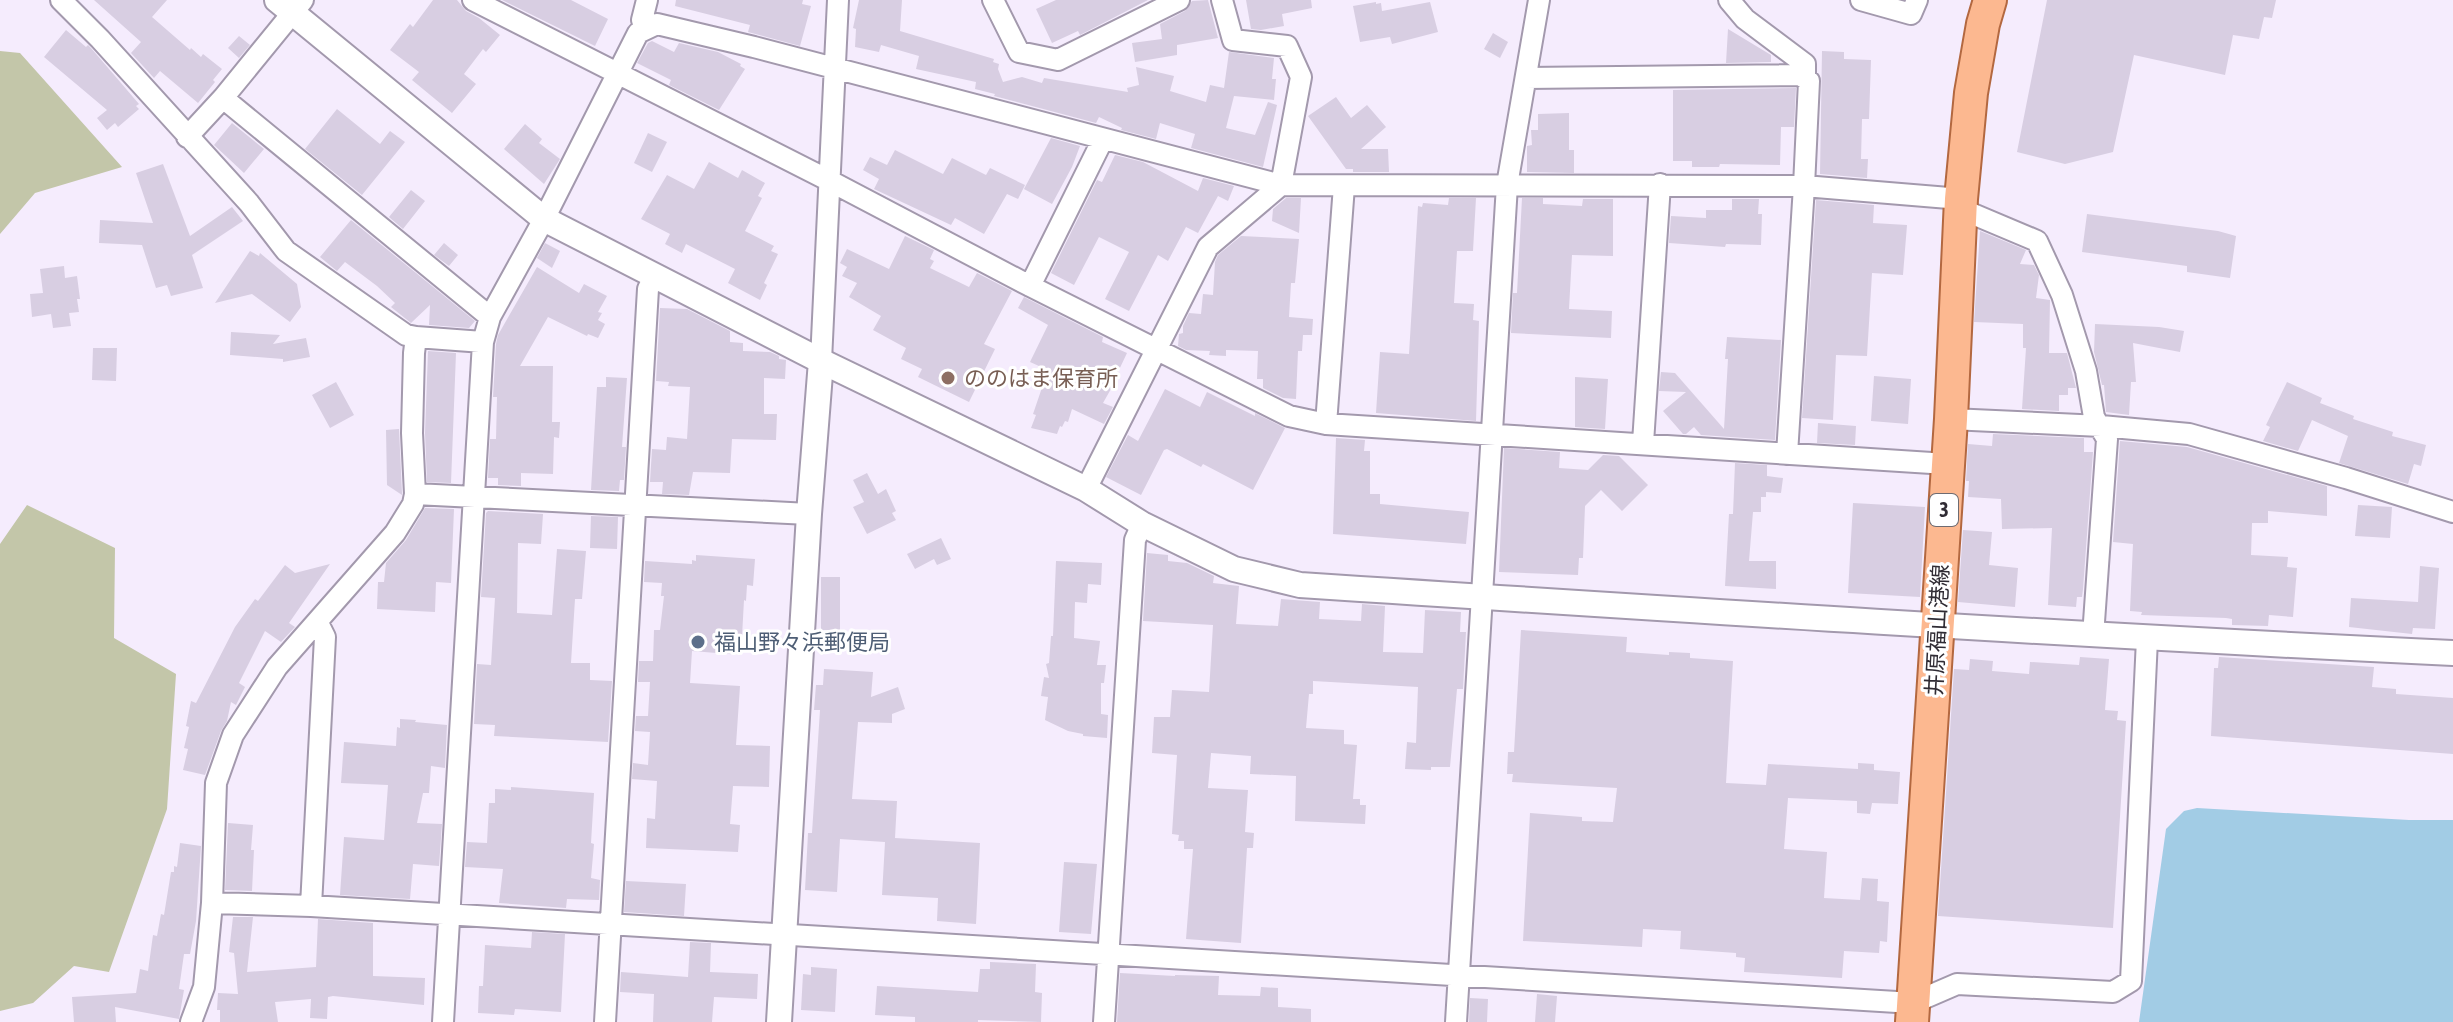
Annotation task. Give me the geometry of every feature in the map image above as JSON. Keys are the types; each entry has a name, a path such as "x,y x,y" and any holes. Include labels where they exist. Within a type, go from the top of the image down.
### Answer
{"main road":[{"name":"井原福山港線","path":"1913,1012 1951,419 1961,204 1971,93 1990,0"}],"street":[{"path":"61,0 249,203 286,251 406,335 483,342"},
{"path":"473,0 1289,416 1326,424 1947,464"},
{"path":"645,28 642,20 647,0"},
{"path":"779,1022 821,361 838,0"},
{"path":"993,0 1019,52 1058,60 1179,0"},
{"path":"1086,489 1208,247 1281,185 1301,77 1287,46 1233,40 1222,0"},
{"path":"1456,1022 1507,185 1539,0"},
{"path":"1729,0 1745,19 1805,64 1805,77"},
{"path":"1861,0 1911,14 1917,0"},
{"path":"187,137 223,98 291,4 544,219 821,361 1086,489 1142,524 1234,569 1300,585 2093,636 2453,653"},
{"path":"443,1022 483,342 490,317 544,219 638,33 657,24 1281,185 1804,186 1961,204 2037,241 2062,295 2086,371 2094,417 2107,439 2093,636"},
{"path":"1526,78 1800,75 1809,81 1787,454"},
{"path":"223,98 490,317"},
{"path":"1030,286 1103,139"},
{"path":"1643,443 1660,184"},
{"path":"1326,424 1344,186"},
{"path":"605,1022 648,289 655,275"},
{"path":"191,1022 204,987 212,903 216,783 233,735 277,667 395,533 413,504 416,337"},
{"path":"1951,419 2101,426 2189,434 2453,512"},
{"path":"415,494 809,514"},
{"path":"1104,1022 1135,540 1142,524"},
{"path":"311,906 325,637 318,623"},
{"path":"212,903 311,906 1459,975 1913,1012 1957,984 2113,992 2131,981 2147,639"}],"green space":[{"path":"0,51 20,53 122,167 35,193 0,234"},
{"path":"27,505 115,548 114,638 176,674 167,809 109,972 74,966 33,1003 0,1011 0,544"}],"water":[{"path":"2197,808 2453,820 2453,1022 2139,1022 2166,829 2184,811"}],"building":[{"path":"94,0 167,0 152,17 190,50 201,57 203,54 222,69 198,103 160,71 154,78 131,53 141,42"},
{"path":"433,0 457,0 466,11 500,35 486,52 483,49 464,74 476,84 452,113 412,80 419,72 390,50 410,24 413,27"},
{"path":"502,0 571,0 608,19 595,46"},
{"path":"676,0 803,0 802,4 811,6 800,46 748,32 750,25 675,6"},
{"path":"859,0 902,0 900,31 994,59 993,62 999,64 1003,82 1022,77 1042,83 1044,78 1128,92 1127,88 1139,85 1136,67 1174,76 1170,91 1206,102 1210,85 1224,88 1229,52 1274,58 1274,100 1234,96 1226,128 1255,135 1268,102 1277,105 1263,167 1191,148 1195,134 1160,123 1156,139 1121,130 1099,117 1096,123 994,96 975,89 976,82 916,69 919,56 881,45 879,52 855,47 856,29 853,28"},
{"path":"1056,0 1148,0 1080,35 1078,31 1052,43 1036,9"},
{"path":"1208,0 1218,38 1177,45 1177,55 1135,62 1132,43 1162,39 1160,24 1185,11 1192,1"},
{"path":"1246,0 1311,0 1312,8 1282,14 1284,26 1251,29"},
{"path":"2047,0 2276,0 2272,18 2264,17 2259,39 2233,35 2225,75 2134,55 2113,152 2065,164 2017,152"},
{"path":"1430,2 1438,32 1392,44 1390,37 1360,42 1353,6 1381,3 1382,11"},
{"path":"1728,29 1771,55 1771,62 1726,63"},
{"path":"66,30 91,48 139,104 136,106 139,109 118,127 115,123 107,130 97,118 107,110 44,57"},
{"path":"1493,33 1508,42 1500,58 1484,49"},
{"path":"239,36 250,45 239,58 228,48"},
{"path":"652,41 674,52 679,43 718,52 745,69 719,110 669,85 671,80 637,63"},
{"path":"1822,51 1844,52 1844,59 1871,60 1869,119 1862,119 1861,159 1868,159 1867,178 1820,174"},
{"path":"1796,88 1794,127 1781,127 1780,165 1692,167 1692,161 1673,161 1673,90"},
{"path":"1336,97 1351,118 1367,105 1386,127 1361,149 1388,149 1389,172 1353,172 1353,169 1346,169 1308,116"},
{"path":"337,109 380,144 390,131 405,142 362,195 305,149"},
{"path":"1569,113 1569,150 1574,150 1574,173 1527,172 1527,146 1532,145 1531,130 1538,130 1538,114"},
{"path":"232,123 264,149 244,173 214,145"},
{"path":"525,124 542,139 539,143 560,159 544,184 504,149"},
{"path":"648,133 667,142 652,172 634,163"},
{"path":"1051,138 1080,146 1052,204 1024,189"},
{"path":"895,150 943,174 952,158 986,175 990,168 1025,185 1018,199 1007,194 984,234 955,218 951,225 874,189 879,179 863,170 870,157 887,165"},
{"path":"1115,155 1143,162 1198,191 1203,178 1234,186 1228,201 1218,196 1198,233 1186,227 1168,261 1158,255 1129,311 1105,299 1129,252 1099,237 1074,285 1051,273 1097,180 1102,182"},
{"path":"709,162 738,178 742,170 765,183 758,196 762,198 745,231 774,246 771,251 778,254 764,283 767,285 760,300 728,283 735,269 686,244 682,253 665,244 670,234 641,219 667,175 694,189"},
{"path":"163,164 190,236 232,207 243,221 192,255 203,288 171,296 167,285 156,288 142,245 99,243 100,220 153,223 136,173"},
{"path":"411,190 425,201 403,229 389,217"},
{"path":"1286,198 1301,198 1299,233 1272,221 1273,209"},
{"path":"1449,198 1476,198 1473,251 1457,251 1454,303 1474,304 1473,320 1479,321 1476,421 1376,413 1380,352 1409,354 1418,206 1422,207 1423,203 1448,205"},
{"path":"1522,198 1543,198 1543,204 1582,206 1583,199 1613,199 1613,256 1572,255 1569,309 1612,311 1611,338 1511,333 1513,293 1517,293"},
{"path":"1732,199 1759,199 1761,245 1726,244 1725,247 1669,243 1671,216 1706,218 1706,210 1732,210"},
{"path":"1816,200 1874,205 1873,223 1907,225 1903,275 1872,273 1867,356 1836,355 1833,420 1802,418"},
{"path":"2087,214 2236,236 2230,278 2187,272 2187,266 2082,252"},
{"path":"351,220 475,321 469,328 429,325 430,305 411,323 391,307 395,303 377,286 345,262 337,271 320,257"},
{"path":"1980,231 2026,250 2020,264 2034,265 2039,275 2036,298 2050,300 2049,353 2067,353 2076,388 2068,388 2068,395 2059,395 2059,411 2022,409 2026,348 2023,348 2023,324 1974,322"},
{"path":"905,236 934,250 930,268 969,287 977,273 1012,291 984,344 995,349 969,402 918,377 922,369 901,359 906,348 873,330 881,316 849,297 857,283 842,276 847,267 840,263 847,249 889,269"},
{"path":"1241,236 1299,239 1289,317 1313,319 1312,335 1303,335 1302,351 1298,351 1296,399 1283,398 1263,388 1263,379 1257,379 1258,351 1226,350 1226,356 1209,355 1210,351 1186,350 1178,346 1179,334 1183,333 1189,313 1201,314 1203,294 1213,295 1218,255"},
{"path":"444,243 458,255 449,266 434,255"},
{"path":"545,243 560,251 552,268 537,258"},
{"path":"250,251 259,256 260,253 297,284 301,307 290,322 252,294 215,303"},
{"path":"64,266 65,278 77,276 79,312 69,313 71,326 53,328 51,314 32,317 30,294 43,293 40,269"},
{"path":"537,267 579,293 584,284 607,296 598,312 602,313 598,320 605,324 598,338 587,336 548,317 520,366 553,366 552,422 560,422 559,438 554,437 553,474 521,473 521,486 498,485 498,478 488,478 490,439 496,439 497,397 493,397 496,344 498,335"},
{"path":"1024,297 1103,337 1102,342 1127,353 1103,403 1113,407 1104,424 1072,409 1068,422 1060,426 1057,434 1031,428 1048,370 1030,362 1048,325 1018,308"},
{"path":"660,308 687,309 730,331 730,342 743,343 743,351 770,352 786,360 785,379 764,378 764,414 777,414 776,440 732,439 730,473 693,472 689,495 662,494 663,482 650,482 652,449 666,450 667,437 687,439 690,387 668,386 669,382 656,381"},
{"path":"2095,324 2184,331 2180,352 2133,343 2136,382 2131,382 2129,415 2106,412 2104,385 2094,352"},
{"path":"231,332 280,335 273,344 306,338 310,357 283,362 283,359 230,355"},
{"path":"1727,337 1781,340 1775,440 1701,435 1694,427 1683,434 1663,411 1686,392 1659,391 1661,372 1675,373 1724,429"},
{"path":"93,348 117,348 116,381 92,380"},
{"path":"428,351 456,353 451,483 427,482"},
{"path":"1874,376 1911,379 1908,424 1871,421"},
{"path":"606,377 627,378 622,447 626,447 624,480 620,480 619,491 591,490 597,387 606,387"},
{"path":"1575,377 1608,379 1605,429 1575,427"},
{"path":"336,382 354,415 330,428 312,395"},
{"path":"2287,382 2322,398 2320,403 2354,416 2353,419 2393,432 2392,436 2426,445 2421,466 2414,464 2408,484 2339,463 2348,436 2312,420 2298,451 2263,441 2270,427 2266,425"},
{"path":"1165,389 1200,407 1207,392 1285,428 1253,490 1167,449 1141,495 1106,477 1128,435 1138,441"},
{"path":"1818,423 1856,426 1855,445 1817,443"},
{"path":"399,429 402,495 387,485 386,430"},
{"path":"1993,434 2084,438 2084,452 2093,452 2083,589 2082,597 2077,597 2076,607 2048,605 2052,528 2002,529 2001,499 1968,497 1968,444 1992,446"},
{"path":"1336,438 1365,440 1364,451 1370,451 1370,494 1380,494 1380,504 1469,512 1466,544 1333,534"},
{"path":"2120,441 2187,447 2327,486 2327,516 2268,511 2268,523 2252,523 2251,555 2288,557 2287,567 2297,568 2293,617 2269,615 2268,626 2232,625 2232,619 2226,618 2141,615 2142,612 2130,611 2133,544 2113,542"},
{"path":"1504,448 1560,452 1559,468 1588,470 1603,455 1619,456 1648,485 1622,511 1601,490 1585,506 1583,558 1579,558 1578,575 1499,572"},
{"path":"1735,463 1767,465 1767,476 1783,478 1781,493 1766,492 1766,497 1761,497 1761,512 1753,512 1749,561 1776,561 1776,589 1725,586"},
{"path":"867,473 878,494 886,489 896,511 892,513 896,520 867,534 853,507 864,502 853,480"},
{"path":"1853,503 1925,507 1920,597 1848,593"},
{"path":"2358,505 2392,507 2390,538 2355,536"},
{"path":"425,508 454,509 451,583 436,582 435,612 377,609 378,582 384,582 386,563 406,540"},
{"path":"488,511 543,514 541,544 518,543 517,613 552,615 557,549 586,551 582,599 575,599 571,663 590,663 590,680 612,681 608,742 494,736 495,725 474,724 477,664 491,665 495,598 481,597"},
{"path":"591,516 618,517 617,549 590,548"},
{"path":"1963,530 1992,532 1989,565 2018,568 2015,607 1958,602"},
{"path":"941,538 951,559 937,565 934,559 915,569 907,554"},
{"path":"1147,553 1168,555 1168,561 1187,563 1214,576 1213,583 1239,586 1236,624 1278,626 1281,599 1320,602 1319,619 1361,621 1362,604 1385,606 1383,652 1423,653 1425,610 1461,612 1460,632 1466,632 1463,689 1457,689 1450,767 1405,769 1407,742 1416,743 1418,687 1313,681 1306,728 1344,730 1344,744 1357,745 1353,799 1360,799 1360,805 1366,805 1365,824 1295,821 1296,776 1250,774 1251,756 1211,753 1208,788 1248,790 1245,832 1254,833 1253,848 1247,848 1241,943 1186,939 1193,849 1184,849 1184,841 1178,841 1179,835 1172,834 1177,755 1152,753 1154,717 1170,717 1172,690 1209,692 1213,625 1143,621"},
{"path":"696,555 755,559 753,586 747,585 744,600 741,655 692,651 690,683 740,686 736,745 770,746 769,787 733,786 730,824 740,825 738,852 646,848 647,818 655,819 657,781 632,779 633,763 648,765 650,732 635,731 636,716 648,716 650,682 638,682 639,661 653,661 654,630 660,630 664,596 661,596 662,583 644,582 645,561 692,564 692,560 696,561"},
{"path":"1056,561 1102,563 1101,585 1088,584 1087,603 1075,602 1074,638 1100,641 1097,665 1106,665 1104,683 1101,683 1101,714 1108,715 1107,738 1083,736 1045,720 1048,697 1041,696 1044,677 1049,678 1046,664 1049,663 1053,636"},
{"path":"330,564 289,623 295,627 281,642 265,631 239,683 245,687 236,705 231,702 227,721 205,775 183,770 188,749 184,748 191,701 196,703 235,627 285,565 295,573"},
{"path":"2420,566 2439,568 2435,629 2413,628 2412,634 2349,627 2351,598 2418,602"},
{"path":"821,577 840,577 840,631 821,630"},
{"path":"1521,630 1627,637 1626,652 1690,653 1690,658 1733,661 1726,783 1766,785 1768,764 1858,769 1858,763 1874,764 1874,770 1900,772 1898,804 1872,803 1870,814 1857,813 1857,801 1788,798 1784,849 1827,852 1824,898 1860,900 1862,878 1878,879 1877,901 1889,902 1887,942 1880,941 1879,953 1844,951 1842,978 1744,972 1745,958 1736,957 1736,953 1680,949 1681,931 1643,929 1642,947 1523,941 1530,813 1613,822 1617,788 1512,782 1513,774 1507,774 1508,752 1514,752"},
{"path":"2080,657 2109,659 2105,710 2118,711 2117,720 2126,721 2113,928 1938,916 1954,669 1969,670 1970,659 1993,661 1992,671 2029,674 2030,662 2079,665"},
{"path":"2219,657 2374,667 2372,687 2396,689 2396,694 2453,698 2453,754 2211,736 2214,668 2218,668"},
{"path":"824,669 873,672 871,697 898,687 905,709 892,714 892,723 858,722 852,799 897,801 895,838 980,843 976,924 937,921 938,898 882,895 885,842 840,839 837,892 805,890 820,710 814,710 816,685 823,685"},
{"path":"400,719 447,725 445,768 431,766 429,793 423,793 417,823 442,824 439,866 413,864 410,899 340,895 344,837 384,840 388,785 341,783 344,742 396,746"},
{"path":"511,787 594,793 591,878 600,880 599,900 567,899 566,908 499,903 503,869 465,867 467,842 487,843 489,803 495,803 495,789 511,790"},
{"path":"228,823 253,825 252,891 225,890"},
{"path":"180,843 201,846 196,921 190,954 184,954 179,989 184,990 179,1019 115,1007 116,1022 74,1022 72,997 136,993 140,969 148,971 153,935 157,936 161,914 164,915 171,872 174,872 174,866 177,867"},
{"path":"1064,862 1097,864 1091,934 1059,932"},
{"path":"626,881 686,884 684,916 624,912"},
{"path":"233,917 253,917 247,972 316,967 318,919 373,923 373,976 425,978 424,1005 333,996 328,997 327,1019 310,1018 311,999 275,1002 278,1022 220,1022 218,993 238,994 234,953 229,952"},
{"path":"532,932 565,934 561,1012 515,1009 514,1015 478,1013 485,945 531,948"},
{"path":"690,942 711,943 710,972 758,974 757,999 714,997 712,1022 653,1022 654,994 620,992 621,972 688,977"},
{"path":"990,962 1036,964 1035,992 1042,993 1041,1022 915,1022 915,1017 875,1015 877,986 978,992 980,969 990,969"},
{"path":"811,967 837,969 835,1012 801,1010 803,974 811,975"},
{"path":"1120,973 1219,976 1218,995 1260,996 1261,987 1278,988 1278,1007 1311,1009 1311,1022 1117,1022"},
{"path":"1537,994 1557,996 1555,1022 1535,1022"},
{"path":"1470,998 1488,999 1487,1022 1469,1022"}],"place":[{"name":"ののはま保育所","path":"948,378"},
{"name":"福山野々浜郵便局","path":"698,642"}]}
